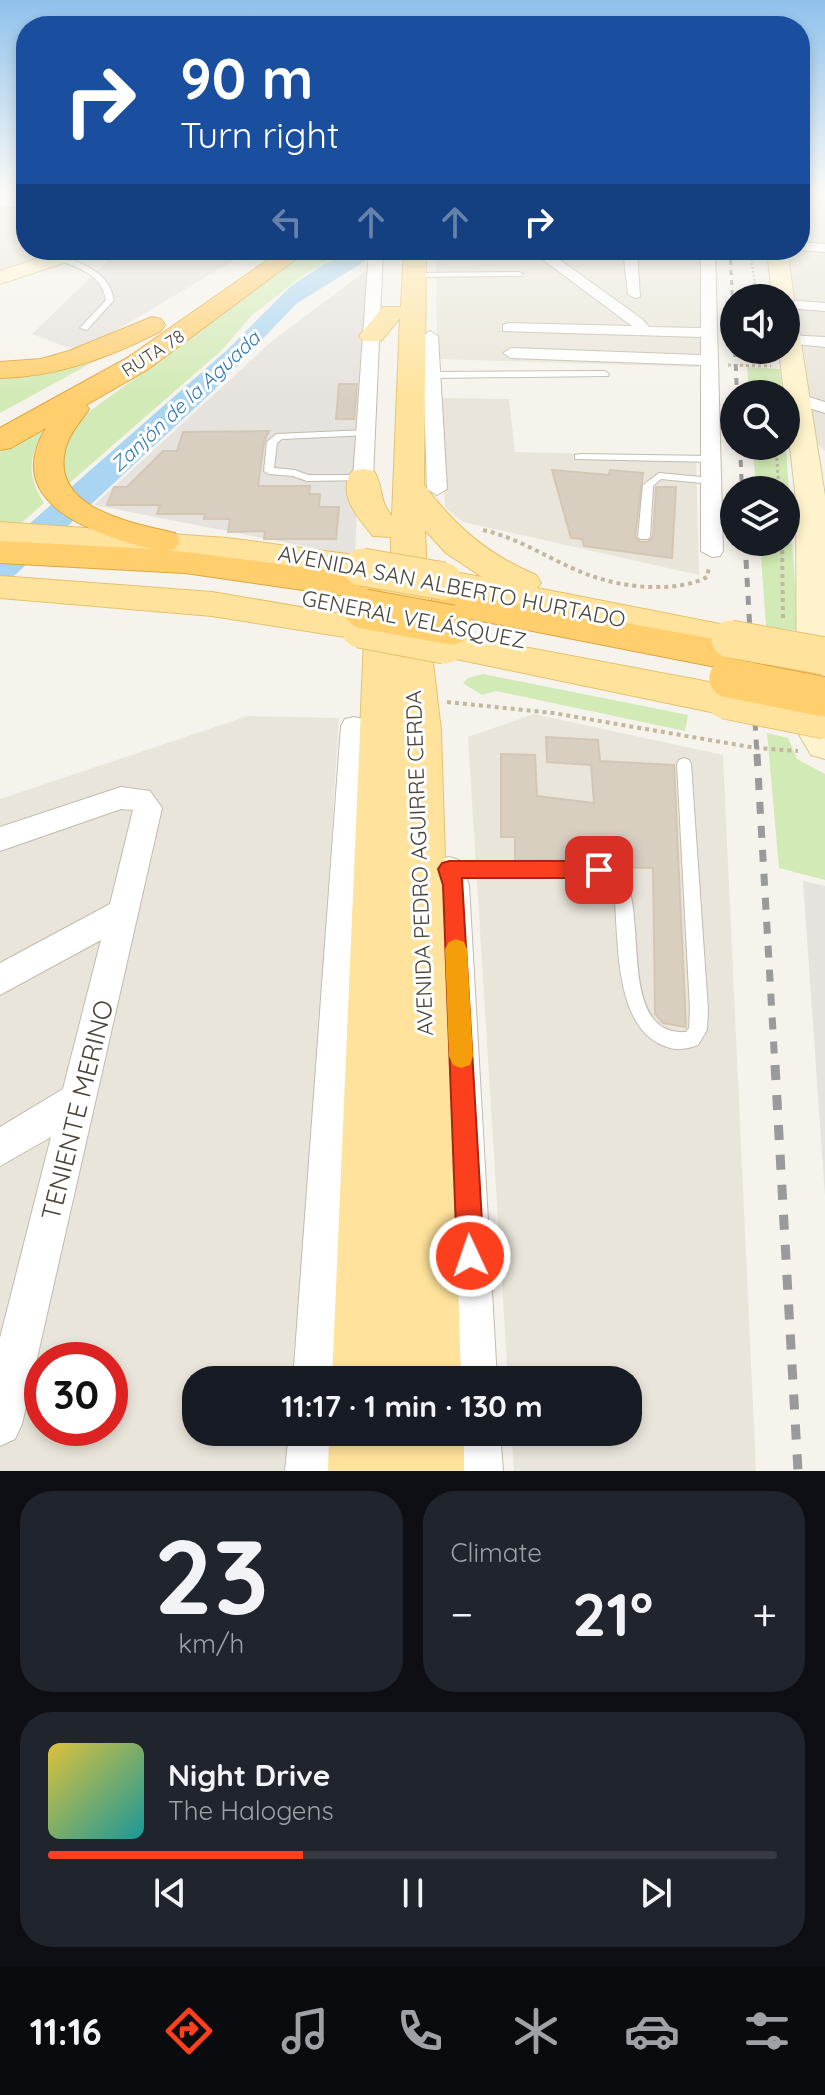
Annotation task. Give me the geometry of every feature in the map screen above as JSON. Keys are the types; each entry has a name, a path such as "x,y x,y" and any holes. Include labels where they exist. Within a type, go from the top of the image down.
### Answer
{"highway":[{"name":"RUTA 78","path":"0,419 89,371 253,262"},
{"name":"RUTA 78","path":"0,441 100,387 171,342 281,262"},
{"path":"0,370 43,367 87,356 187,308"},
{"path":"100,387 59,424 40,452 39,472 53,498 40,560 166,542"},
{"name":"GENERAL VELÁSQUEZ","path":"2,539 40,560 367,608 447,614 729,668 825,697"},
{"name":"GENERAL VELÁSQUEZ","path":"729,668 825,674"}],"main road":[{"path":"0,278 44,262"},
{"name":"AVENIDA PEDRO AGUIRRE CERDA","path":"393,262 402,312 421,375 423,489 413,671 420,731 427,1366"},
{"name":"AVENIDA PEDRO AGUIRRE CERDA","path":"366,1366 367,608 385,529 402,312 414,275 400,262"},
{"path":"778,262 781,284"},
{"path":"372,336 402,312 430,336"},
{"path":"792,364 794,380"},
{"path":"800,448 825,463"},
{"path":"798,460 810,486 820,569 816,723 819,739"},
{"path":"363,478 366,506 385,529"},
{"path":"423,489 441,532 477,561 535,588 650,624"},
{"name":"AVENIDA SAN ALBERTO HURTADO","path":"166,542 264,551 367,608"},
{"path":"354,726 361,700 367,608"},
{"name":"AVENIDA SAN ALBERTO HURTADO","path":"447,614 650,624 729,668 819,739"},
{"name":"AVENIDA SAN ALBERTO HURTADO","path":"729,668 825,656"},
{"path":"421,819 436,840 449,869"},
{"path":"364,1471 365,1446"},
{"path":"428,1446 428,1471"}],"street":[{"path":"363,478 372,336 389,262"},
{"path":"553,262 641,326"},
{"path":"631,262 635,294"},
{"path":"708,262 712,551"},
{"path":"800,305 825,307"},
{"path":"508,328 641,326 710,333"},
{"path":"800,333 825,342"},
{"name":"AVENIDA PEDRO AGUIRRE CERDA","path":"421,375 430,336"},
{"path":"511,353 710,360"},
{"path":"800,399 825,408"},
{"path":"315,1366 354,726"},
{"name":"TENIENTE MERINO","path":"0,839 121,798 140,799 149,814 0,1424"},
{"name":"AVENIDA PEDRO AGUIRRE CERDA","path":"449,869 454,885 475,1366"},
{"path":"0,980 125,911"},
{"path":"0,1148 79,1099"},
{"path":"308,1471 310,1446"},
{"path":"479,1446 480,1471"}],"lane":[{"path":"77,262 100,276 110,288 110,300 84,328"},
{"path":"414,275 519,274"},
{"path":"421,375 605,374"},
{"path":"363,478 307,478 295,473 269,471 272,442 279,436 366,433"},
{"path":"579,457 713,459"},
{"path":"644,537 648,485 653,478 712,481"},
{"path":"449,869 599,870 612,875 622,891 639,1013 654,1031 666,1038 681,1041 692,1039 698,1030 699,1010 684,764"}],"path":[{"path":"752,262 755,284"},
{"path":"710,360 736,366 792,367"},
{"path":"479,529 509,536 593,577 665,589 690,586 707,577 712,551"},
{"path":"416,699 553,713 756,748 819,739"}],"shaded area":[{"path":"0,262 34,262 0,273"},
{"path":"107,262 231,262 80,352 32,334"},
{"path":"436,262 714,262 717,362 696,367 437,359"},
{"path":"787,262 825,262 825,451 809,436 800,364 800,284 789,284"},
{"path":"367,270 355,556 94,505 272,341"},
{"path":"440,398 509,399 515,452 696,457 699,575 463,522 445,507"},
{"path":"534,714 723,755 756,1471 514,1471 512,1446 642,1446 642,1366 507,1366 468,737"},
{"path":"248,716 339,718 298,1366 182,1366 182,1446 293,1446 292,1471 0,1471 0,799"},
{"path":"803,881 825,886 825,1196"}],"green space":[{"path":"294,262 326,262 252,315 222,350 58,493 67,428"},
{"path":"110,353 0,413 0,376"},
{"path":"747,367 780,369 781,380 748,380"},
{"path":"44,430 32,458 32,475 44,503 17,527 0,525 0,452"},
{"path":"754,460 787,460 788,476 755,476"},
{"path":"761,556 793,556 798,631 766,626"},
{"path":"483,674 688,715 685,731 496,691 482,695 463,683 468,678"},
{"path":"767,733 788,738 797,759 825,774 825,880 779,868"}],"water":[{"name":"Zanjón de la Aguada","path":"364,262 296,304 212,392 0,589 0,553 227,350 291,286 324,264"}],"building":[{"path":"339,384 357,384 354,419 336,419"},
{"path":"269,431 264,442 258,486 310,486 309,494 320,494 319,507 339,507 336,539 264,539 265,531 228,532 230,519 204,519 205,514 157,514 160,505 107,505 114,487 127,487 163,451 177,451 183,432"},
{"path":"552,470 609,475 610,470 643,473 635,537 640,542 648,542 653,537 656,487 676,487 672,558 584,546 582,539 571,538"},
{"path":"546,737 598,740 600,761 674,765 686,1027 663,1023 655,1014 653,868 614,867 592,859 515,860 515,837 501,837 501,754 535,755 537,796 594,803 591,765 547,762"}],"railway":[{"path":"731,262 732,284"},
{"path":"736,364 736,380"},
{"path":"741,460 741,476"},
{"path":"746,556 757,756"},
{"path":"757,754 775,1067"},
{"path":"775,1065 798,1471"}],"slow traffic":[{"path":"456,949 461,1056"}],"route":[{"path":"470,1256 454,885 449,869 599,870"}]}
